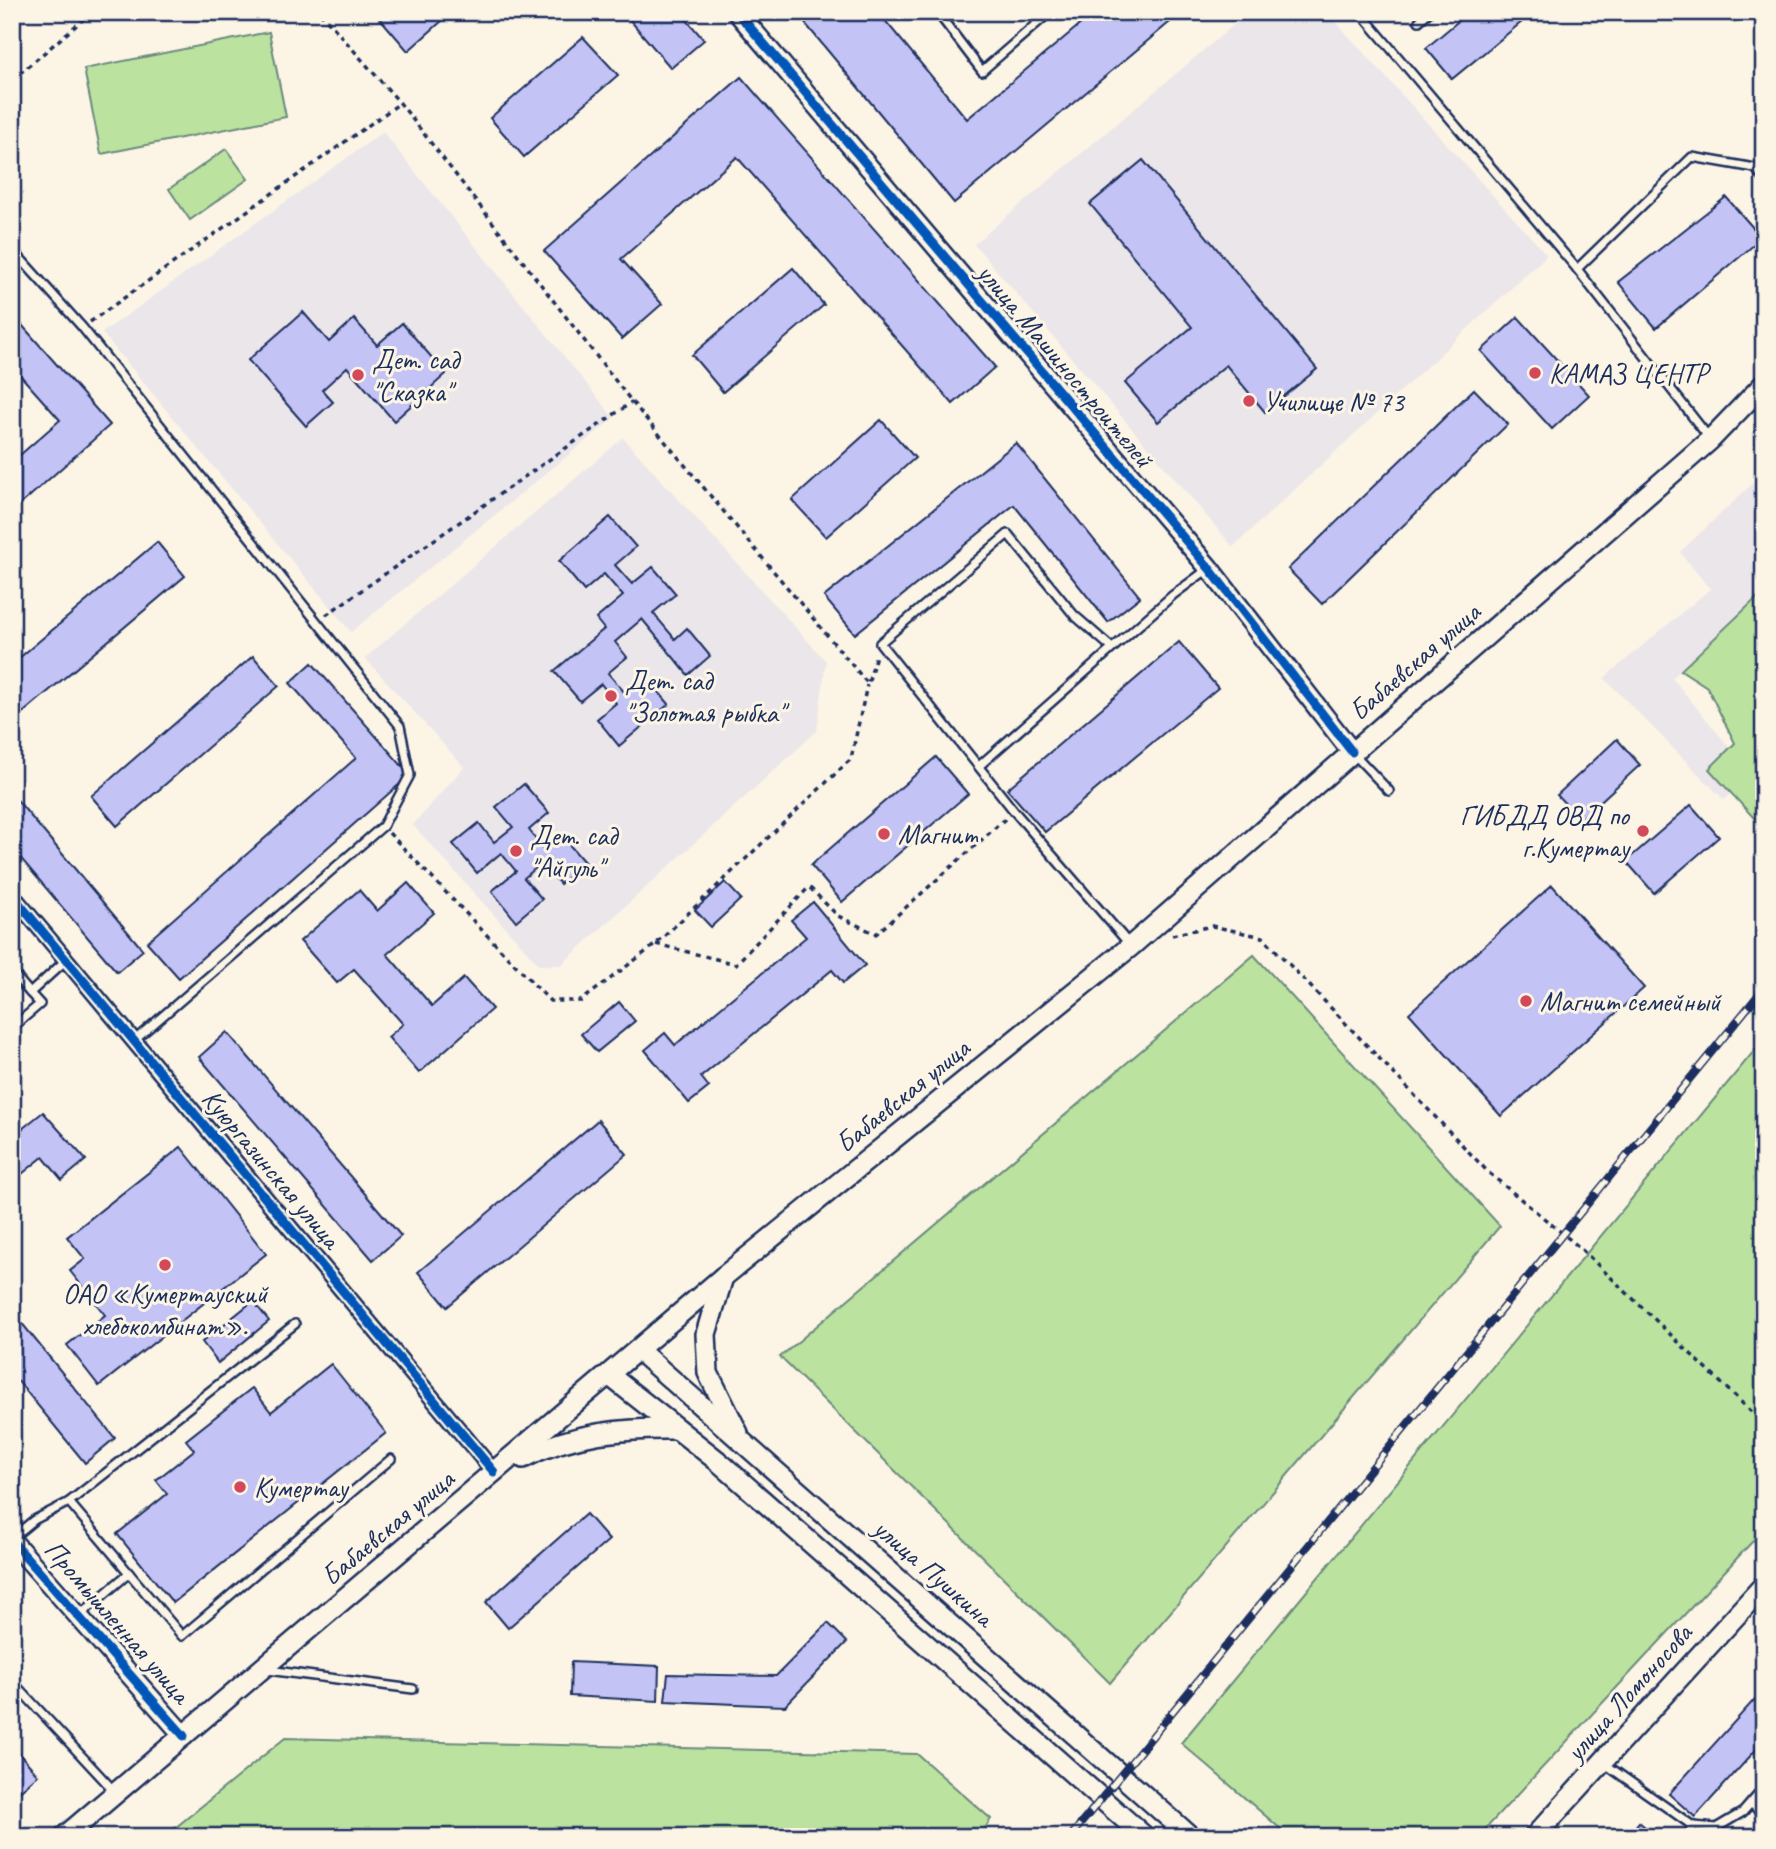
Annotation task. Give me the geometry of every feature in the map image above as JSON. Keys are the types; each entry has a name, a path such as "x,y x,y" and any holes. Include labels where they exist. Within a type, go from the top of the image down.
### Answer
{"main road":[{"name":"Бабаевская улица","path":"64,1837 723,1277 1130,946 1710,440 1764,384"},
{"path":"723,1277 706,1334 708,1373 741,1440"},
{"name":"улица Пушкина","path":"638,1350 1191,1837"},
{"path":"609,1376 719,1462 1145,1837"},
{"path":"494,1472 544,1448 584,1436 631,1429 677,1429"},
{"name":"улица Ломоносова","path":"1534,1837 1764,1585"}],"street":[{"name":"улица Машиностроителей","path":"740,13 1209,569 1352,752"},
{"name":"Куюргазинская улица","path":"12,895 136,1040 494,1472"},
{"name":"Промышленная улица","path":"12,1540 184,1736"}],"lane":[{"path":"937,12 982,71 1050,12"},
{"path":"1360,12 1577,269 1710,440"},
{"path":"1419,22 1429,12"},
{"path":"1577,269 1692,157 1755,168 1764,179"},
{"path":"12,249 82,327 400,726 410,775 383,826 136,1040"},
{"path":"1112,648 1074,615 1008,534 880,643 1014,811 1130,946"},
{"path":"979,766 1112,648 1209,569"},
{"path":"1352,752 1389,791"},
{"path":"30,993 67,959"},
{"path":"12,972 40,1004 12,1028"},
{"path":"12,1540 34,1520 69,1502 295,1324"},
{"path":"69,1502 182,1636 391,1459"},
{"path":"78,1616 129,1573"},
{"path":"262,1669 413,1689"},
{"path":"12,1681 116,1793"},
{"path":"1601,1762 1693,1826 1716,1828 1744,1812 1764,1788"},
{"path":"1751,1804 1764,1816"},
{"path":"1687,1837 1693,1826"}],"path":[{"path":"12,80 92,12"},
{"path":"320,12 400,103 632,402 868,684"},
{"path":"82,327 400,103"},
{"path":"317,622 632,402"},
{"path":"383,826 550,1001 581,1001 656,944 851,759 880,643"},
{"path":"656,944 736,964 809,887 838,916 876,934 1014,811"},
{"path":"1171,936 1212,926 1264,937 1489,1173 1579,1247 1764,1424"}],"shaded area":[{"name":"Училище № 73","path":"1249,12 1327,12 1547,255 1233,547 974,244"},
{"name":"Дет. сад \"Сказка\"","path":"383,132 614,418 351,632 102,333"},
{"name":"Дет. сад \"Золотая рыбка\"","path":"623,438 826,661 817,731 561,965 539,965 413,825 464,767 365,658"},
{"path":"1764,473 1764,591 1672,678 1751,773 1724,800 1604,678 1710,589 1680,552"}],"green space":[{"path":"269,32 286,117 101,154 84,69"},
{"path":"226,149 248,179 190,220 169,189"},
{"path":"1764,591 1764,829 1709,769 1735,743 1707,687 1681,670"},
{"path":"1254,955 1500,1226 1110,1683 780,1357"},
{"path":"1764,1039 1764,1529 1478,1837 1290,1837 1181,1743"},
{"path":"285,1738 917,1754 991,1819 979,1837 164,1837"}],"building":[{"path":"382,12 452,12 408,51 378,16"},
{"path":"623,12 680,12 704,40 671,68"},
{"path":"803,12 878,12 967,119 1095,12 1182,12 954,203 799,16"},
{"path":"1469,12 1534,12 1452,79 1426,48"},
{"path":"583,37 618,75 524,157 490,118"},
{"path":"741,77 995,367 953,404 737,157 621,259 662,304 622,339 544,251"},
{"path":"1143,160 1317,369 1265,412 1226,365 1158,422 1125,383 1192,327 1090,204"},
{"path":"1726,197 1762,238 1656,328 1618,282"},
{"path":"793,268 824,305 723,392 692,355"},
{"name":"Дет. сад \"Сказка\"","path":"303,312 329,342 354,319 377,345 402,323 446,374 394,421 347,367 322,390 333,402 306,426 248,360"},
{"name":"КАМАЗ ЦЕНТР","path":"1518,317 1589,395 1552,429 1481,351"},
{"path":"21,324 110,425 12,512 12,462 60,420 12,366 12,331"},
{"path":"1474,389 1508,424 1322,604 1288,569"},
{"path":"881,420 915,458 826,537 792,500"},
{"path":"1016,443 1140,597 1108,622 1014,505 855,634 824,597"},
{"name":"Дет. сад \"Золотая рыбка\"","path":"610,517 636,547 615,565 632,584 653,567 676,594 653,613 675,639 687,628 710,656 688,675 642,619 615,642 627,657 608,673 625,693 645,676 669,704 619,746 597,719 616,703 601,684 580,701 554,671 604,629 596,619 623,596 604,574 584,591 559,561"},
{"path":"157,542 185,576 12,722 12,664"},
{"path":"1179,642 1218,688 1045,832 1007,789"},
{"path":"253,656 279,686 117,826 91,796"},
{"path":"312,663 410,775 179,978 147,942 356,758 290,683"},
{"path":"1617,739 1640,765 1580,820 1557,795"},
{"path":"936,757 968,794 842,902 811,865"},
{"name":"Дет. сад \"Айгуль\"","path":"524,784 549,813 529,830 543,848 560,834 585,863 560,884 542,863 524,878 542,899 516,921 492,891 516,871 501,853 477,873 453,844 479,823 494,842 513,827 496,807"},
{"path":"12,794 143,950 117,972 12,848"},
{"path":"1691,805 1719,837 1654,893 1626,861"},
{"path":"725,882 741,899 711,927 695,910"},
{"path":"408,883 434,913 387,954 432,1006 464,978 492,1009 419,1073 388,1037 403,1024 354,969 337,983 300,941 359,890 377,911"},
{"name":"Магнит семейный","path":"1552,885 1644,988 1501,1116 1409,1013"},
{"path":"813,902 865,965 843,983 832,970 701,1077 709,1087 689,1103 645,1050 665,1033 675,1045 806,937 791,920"},
{"path":"619,1002 635,1021 597,1052 581,1034"},
{"path":"227,1032 401,1236 373,1260 199,1057"},
{"path":"43,1112 86,1160 62,1180 43,1157 12,1182 12,1137"},
{"path":"598,1120 627,1154 447,1307 418,1272"},
{"name":"ОАО «Кумертауский хлебокомбинат».","path":"181,1147 266,1254 99,1386 67,1345 105,1315 70,1271 85,1259 67,1237"},
{"path":"253,1301 269,1321 218,1363 202,1342"},
{"path":"12,1311 115,1438 85,1463 12,1374"},
{"name":"Кумертау","path":"331,1364 386,1433 173,1603 117,1534 167,1494 156,1480 194,1450 186,1440 252,1388 271,1412"},
{"path":"586,1514 609,1540 508,1628 486,1602"},
{"path":"828,1623 847,1642 785,1706 665,1701 668,1674 776,1676"},
{"path":"571,1662 659,1666 658,1701 570,1696"},
{"path":"1764,1689 1764,1741 1695,1817 1669,1794"},
{"path":"12,1745 38,1775 12,1798"},
{"path":"1639,1822 1657,1837 1627,1837"}],"railway":[{"path":"1070,1837 1764,988"}],"cycle path":[{"path":"737,12 1209,568 1352,752"},
{"path":"12,895 494,1472"},
{"path":"12,1541 184,1736"}],"place":[{"name":"КАМАЗ ЦЕНТР","path":"1535,373"},
{"name":"Дет. сад \"Сказка\"","path":"358,375"},
{"name":"Училище № 73","path":"1249,401"},
{"name":"Дет. сад \"Золотая рыбка\"","path":"611,696"},
{"name":"ГИБДД ОВД по г.Кумертау","path":"1643,831"},
{"name":"Магнит","path":"884,834"},
{"name":"Дет. сад \"Айгуль\"","path":"516,851"},
{"name":"Магнит семейный","path":"1526,1001"},
{"name":"ОАО «Кумертауский хлебокомбинат».","path":"165,1265"},
{"name":"Кумертау","path":"240,1487"}]}
